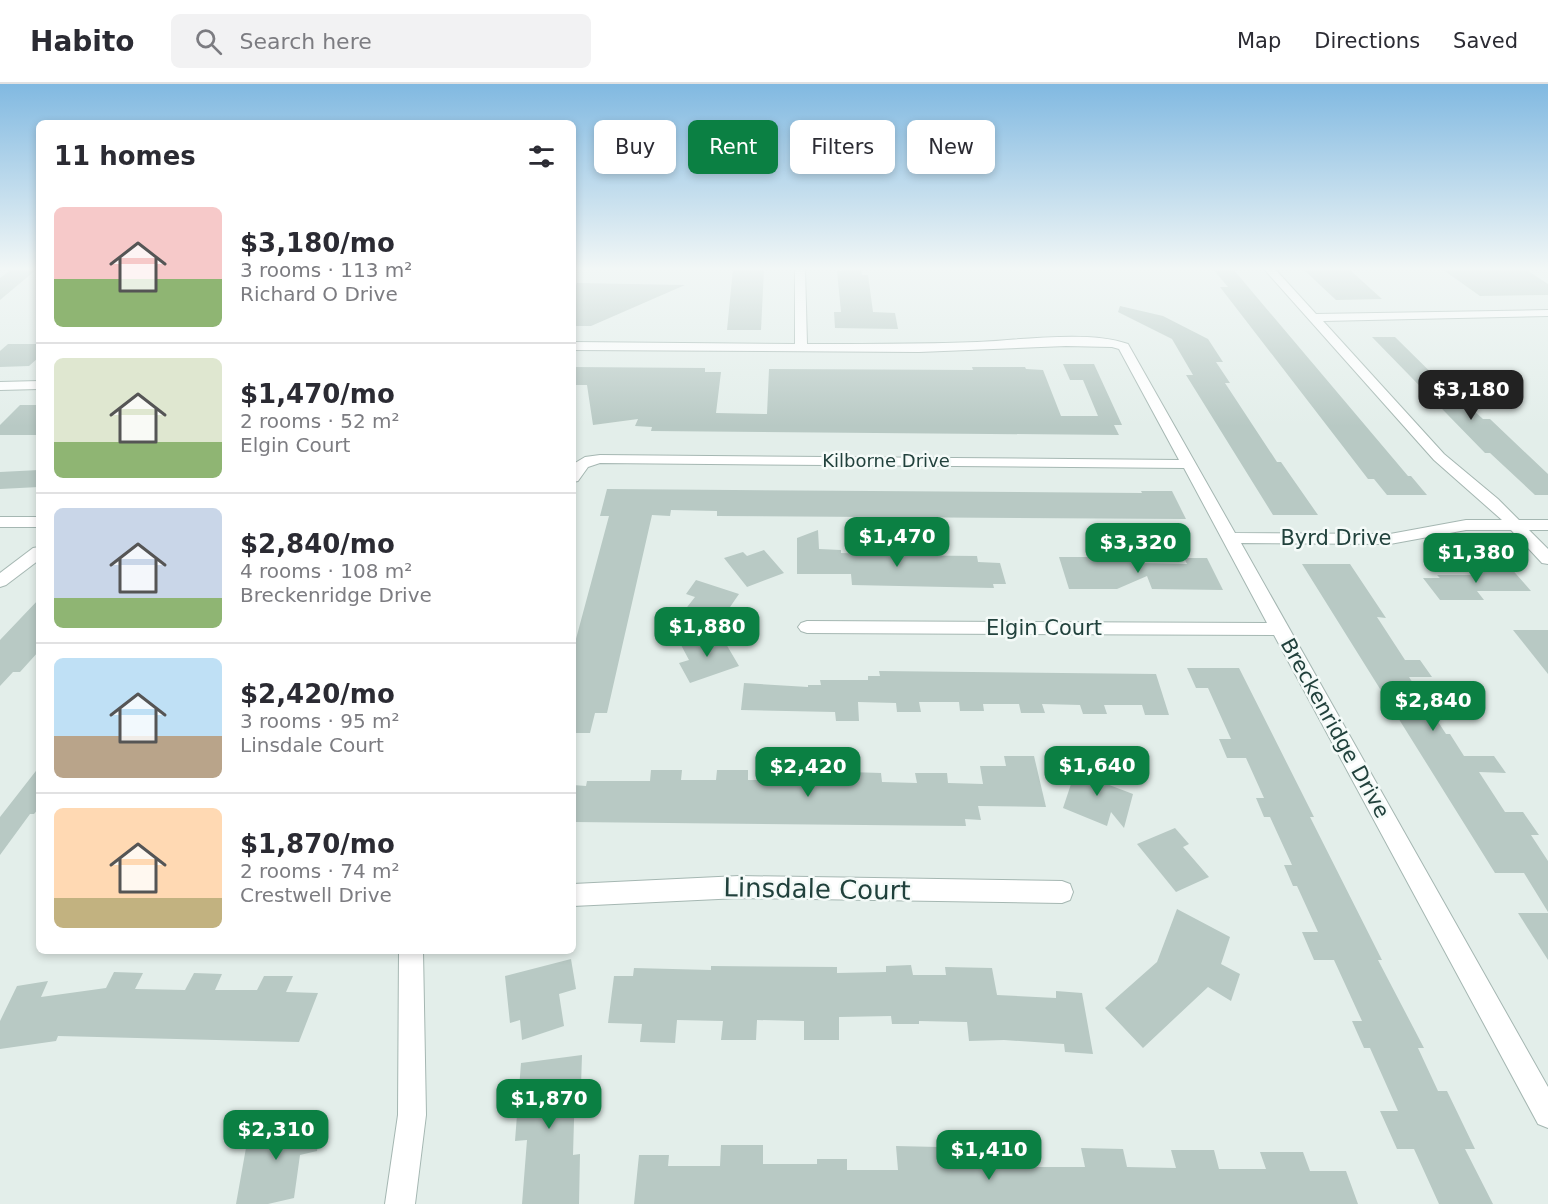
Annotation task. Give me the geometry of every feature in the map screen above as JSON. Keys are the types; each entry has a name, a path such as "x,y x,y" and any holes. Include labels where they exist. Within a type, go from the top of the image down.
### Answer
{"street":[{"path":"576,346 801,347 801,321"},
{"path":"1317,321 1439,457 1480,489 1548,560"},
{"name":"Breckenridge Drive","path":"801,347 919,348 1029,342 1119,345 1127,350 1548,1114"},
{"path":"0,386 36,385"},
{"name":"Kilborne Drive","path":"576,471 584,462 612,459 1190,464"},
{"path":"0,522 36,522"},
{"name":"Byrd Drive","path":"1231,538 1390,539 1466,525 1548,525"},
{"path":"0,581 36,554"},
{"name":"Elgin Court","path":"807,627 1281,629"},
{"name":"Linsdale Court","path":"576,895 739,887 1062,892"},
{"path":"400,1204 412,1115 411,954"}],"building":[{"path":"576,321 602,321 591,326 576,326"},
{"path":"728,321 761,321 761,330 727,330"},
{"path":"835,321 897,321 898,329 835,328"},
{"path":"1137,321 1173,321 1208,339 1223,362 1216,362 1230,383 1225,383 1277,462 1281,462 1318,515 1273,515 1186,375 1193,375 1172,339"},
{"path":"1246,321 1277,321 1408,476 1411,476 1427,495 1387,495 1374,479 1368,479"},
{"path":"1372,337 1395,337 1469,410 1473,410 1483,419 1490,419 1548,474 1548,495 1535,495 1490,453 1485,453"},
{"path":"8,344 36,344 36,360 29,366 0,367 0,351"},
{"path":"1063,364 1094,364 1122,425 1114,425 1119,435 651,431 652,427 635,426 638,419 593,425 587,385 576,385 576,367 705,368 705,372 721,372 716,413 767,414 769,369 973,370 972,367 1025,367 1026,369 1043,370 1061,416 1098,416 1083,380 1070,380"},
{"path":"20,405 36,405 36,435 0,435 0,425"},
{"path":"36,470 36,487 0,489 0,472"},
{"path":"607,489 1142,493 1141,491 1172,491 1186,519 717,516 717,511 671,510 670,516 652,515 607,713 595,713 590,733 576,733 576,639 609,516 600,516"},
{"path":"818,530 819,549 841,550 841,553 977,556 978,562 1000,563 1006,584 993,584 994,588 852,585 851,574 797,574 797,538"},
{"path":"764,550 784,573 747,587 724,558 743,552 747,556"},
{"path":"1059,557 1135,557 1137,563 1187,564 1184,558 1207,558 1223,590 1152,589 1147,576 1117,589 1069,589"},
{"path":"1302,564 1350,564 1386,618 1377,617 1405,660 1420,660 1432,677 1409,677 1446,734 1450,734 1464,756 1494,756 1506,773 1479,772 1505,812 1523,812 1539,835 1531,835 1548,861 1548,912 1524,873 1495,873"},
{"path":"1483,566 1509,566 1531,591 1477,591 1484,600 1440,600 1423,578 1440,578 1437,575 1474,575 1469,569 1486,569"},
{"path":"696,580 739,594 719,623 684,611 695,597 686,594"},
{"path":"36,602 36,654 20,672 13,672 0,686 0,640"},
{"path":"1513,630 1548,630 1548,674"},
{"path":"719,632 739,666 690,683 679,663 689,660 681,645"},
{"path":"1187,668 1239,668 1314,817 1310,817 1382,960 1378,960 1424,1048 1418,1048 1438,1091 1447,1091 1475,1149 1465,1149 1493,1204 1439,1204 1414,1149 1397,1149 1380,1111 1398,1111 1370,1048 1364,1048 1352,1021 1362,1021 1334,960 1314,960 1302,932 1318,932 1297,886 1293,886 1284,865 1292,865 1270,817 1264,817 1256,798 1264,798 1246,758 1227,758 1219,739 1231,739 1208,688 1196,688"},
{"path":"879,671 1156,674 1169,715 1145,715 1142,705 1104,705 1107,714 1083,714 1080,705 1042,704 1045,713 1021,713 1019,704 983,704 984,711 960,711 959,702 919,702 921,712 897,712 896,703 858,702 859,721 836,721 835,712 741,710 744,683 808,687 808,685 821,685 820,680 868,680 868,676 880,676"},
{"path":"1004,756 1034,756 1046,807 978,806 981,820 965,819 966,826 576,822 576,785 586,786 587,781 650,781 651,770 682,770 681,780 716,780 717,770 748,770 748,780 783,780 783,771 814,771 815,781 851,781 850,772 881,773 882,782 917,783 915,773 947,773 948,783 983,784 980,766 1006,766"},
{"path":"1078,763 1107,774 1104,783 1133,794 1124,828 1111,812 1107,826 1063,808"},
{"path":"36,771 36,812 30,814 0,855 0,817"},
{"path":"1175,828 1189,844 1183,847 1209,877 1176,892 1137,844"},
{"path":"1177,909 1230,937 1221,964 1240,974 1231,1001 1208,987 1143,1048 1105,1008 1157,962"},
{"path":"1518,913 1548,913 1548,960"},
{"path":"571,959 576,989 559,994 564,1026 522,1040 520,1020 510,1023 505,976"},
{"path":"911,965 913,975 946,975 945,967 992,968 997,995 1056,998 1056,991 1082,993 1093,1054 1065,1052 1064,1044 1004,1040 969,1041 967,1022 919,1021 919,1024 892,1024 891,1016 839,1017 839,1040 804,1040 804,1021 757,1020 756,1040 721,1040 723,1021 677,1020 675,1043 640,1042 642,1024 608,1023 614,976 633,976 634,968 711,970 711,966 837,967 837,973 886,972 886,966"},
{"path":"114,972 143,973 135,989 185,990 194,973 222,974 215,990 257,990 264,976 293,976 286,992 318,993 299,1042 58,1036 56,1041 0,1049 0,1021 17,986 48,981 41,997 106,988"},
{"path":"582,1055 581,1086 575,1086 573,1155 580,1154 579,1204 522,1204 527,1140 515,1141 521,1063"},
{"path":"322,1115 317,1151 300,1155 294,1198 268,1204 236,1204 249,1131"},
{"path":"721,1145 763,1145 763,1164 817,1164 817,1159 847,1159 847,1170 898,1170 896,1146 939,1147 940,1165 991,1165 989,1148 1032,1149 1035,1167 1085,1167 1081,1148 1123,1149 1127,1167 1176,1168 1171,1150 1214,1150 1219,1169 1266,1169 1260,1152 1303,1152 1310,1171 1346,1171 1358,1204 634,1204 639,1155 669,1155 668,1166 720,1166"}]}
